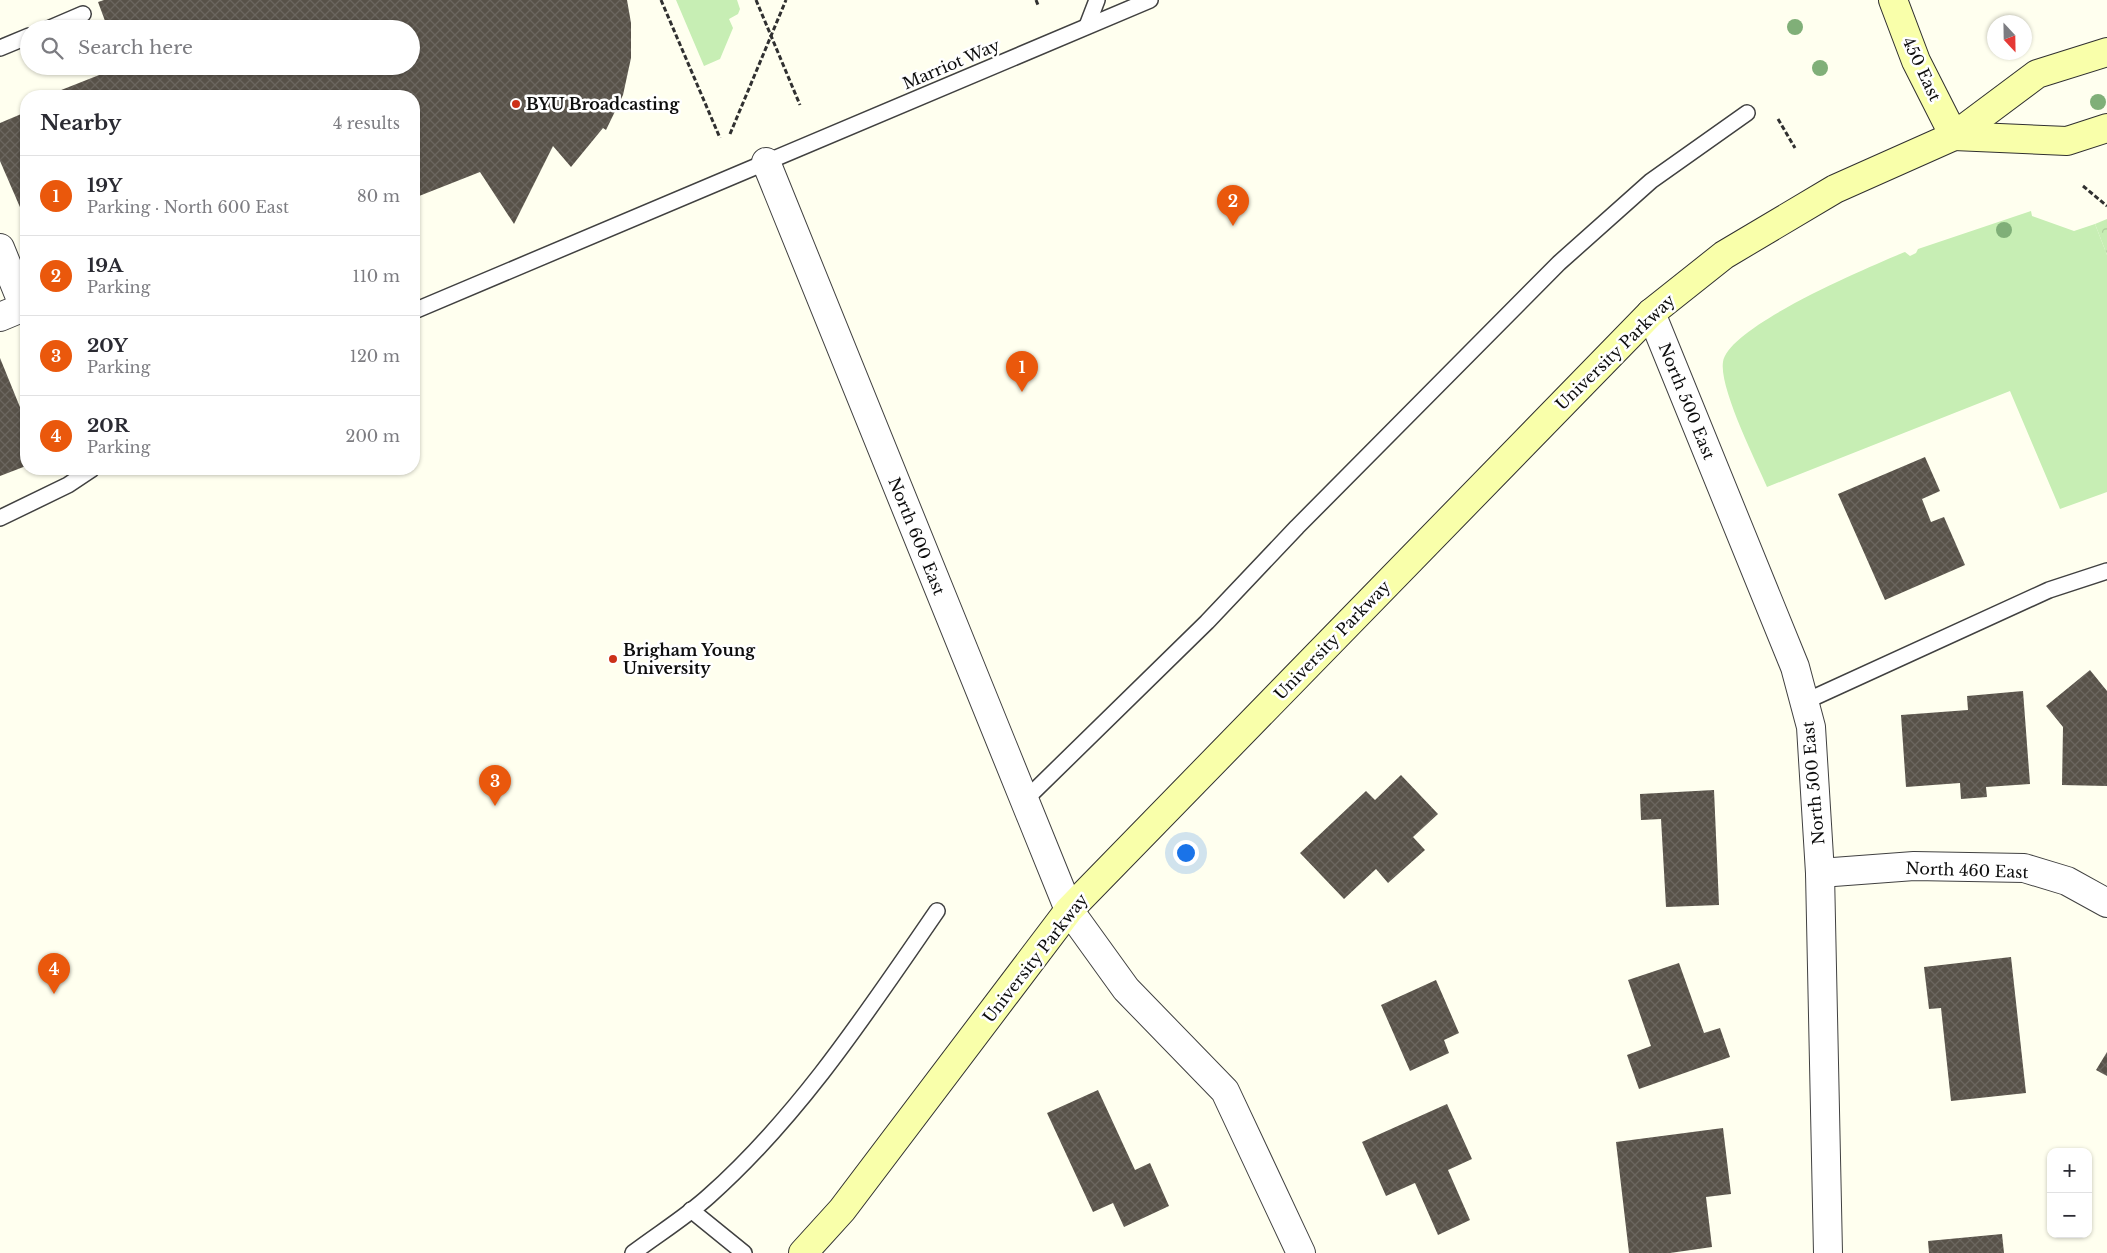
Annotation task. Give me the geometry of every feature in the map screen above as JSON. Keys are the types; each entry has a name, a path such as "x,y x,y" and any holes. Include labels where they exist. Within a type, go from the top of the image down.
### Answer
{"main road":[{"name":"450 East","path":"1893,0 1916,61 1954,136"},
{"name":"University Parkway","path":"803,1253 842,1210 1069,910 1651,313 1724,254 1835,189 1954,136 2037,74 2107,52"},
{"name":"University Parkway","path":"1954,136 2067,141 2107,128"}],"street":[{"name":"North 600 East","path":"766,162 1069,910 1126,989 1225,1091 1301,1253"},
{"path":"0,248 12,312"},
{"name":"North 500 East","path":"1651,313 1795,667 1811,727 1820,873 1828,1253"},
{"name":"North 460 East","path":"1820,873 1914,866 2024,868 2067,881 2107,903"}],"lane":[{"path":"1087,26 1097,0"},
{"name":"Marriot Way","path":"420,308 1150,0"},
{"path":"69,20 83,14"},
{"path":"0,48 20,40"},
{"path":"1024,801 1208,622 1297,527 1559,263 1651,180 1746,113"},
{"path":"0,518 68,485 83,475"},
{"path":"1804,702 2049,590 2107,571"},
{"path":"633,1253 708,1197 767,1140 855,1029 937,911"},
{"path":"691,1210 744,1253"}],"path":[{"path":"661,0 720,138"},
{"path":"756,0 800,105"},
{"path":"730,134 786,0"},
{"path":"1036,0 1038,5"},
{"path":"1778,120 1795,148"},
{"path":"2083,186 2107,206"}],"green space":[{"path":"676,0 737,0 740,9 738,14 729,19 733,28 720,59 704,66"},
{"path":"2031,211 2032,216 2074,231 2095,224 2107,255 2107,492 2060,509 2010,391 1767,487 1739,424 1723,374 1723,362 1731,348 1749,332 1774,315 1834,283 1905,252 1910,256 1916,253 1918,249"},
{"path":"2107,219 2107,255 2095,224"}],"building":[{"name":"BYU Broadcasting","path":"104,0 627,0 631,23 631,58 623,95 606,130 603,128 571,167 553,146 514,224 480,172 420,196 420,90 61,90 99,75 420,75 420,20 105,20 98,2"},
{"path":"20,115 20,207 0,161 0,123"},
{"path":"0,358 20,407 20,468 0,476"},
{"path":"1925,457 1940,491 1922,499 1931,522 1944,517 1965,565 1885,600 1838,494"},
{"path":"2090,670 2107,691 2107,786 2062,785 2063,727 2046,706"},
{"path":"2023,691 2030,784 1986,787 1987,797 1961,799 1960,783 1906,787 1901,715 1968,710 1967,696"},
{"path":"1401,775 1438,814 1413,837 1425,850 1388,883 1376,869 1344,899 1300,853 1366,791 1375,800"},
{"path":"1714,790 1719,905 1666,907 1661,819 1641,820 1640,794"},
{"path":"2011,957 2026,1093 1951,1101 1941,1008 1929,1009 1924,967"},
{"path":"1679,963 1704,1033 1720,1028 1730,1057 1639,1089 1627,1055 1651,1046 1628,980"},
{"path":"1436,980 1459,1033 1444,1040 1449,1053 1410,1071 1381,1005"},
{"path":"2107,1052 2107,1076 2096,1070"},
{"path":"1098,1090 1135,1170 1150,1163 1169,1206 1124,1227 1113,1203 1093,1212 1047,1113"},
{"path":"1447,1104 1472,1159 1448,1170 1470,1220 1438,1235 1415,1183 1386,1196 1362,1142"},
{"path":"1723,1128 1731,1194 1706,1197 1712,1247 1670,1253 1629,1253 1616,1142"},
{"path":"2002,1234 2004,1253 1929,1253 1928,1241"}],"place":[{"name":"BYU Broadcasting","path":"516,104"},
{"name":"19A","path":"1233,226"},
{"name":"19Y","path":"1022,392"},
{"name":"Brigham Young University","path":"613,659"},
{"name":"20Y","path":"495,806"},
{"name":"20R","path":"54,994"}]}
